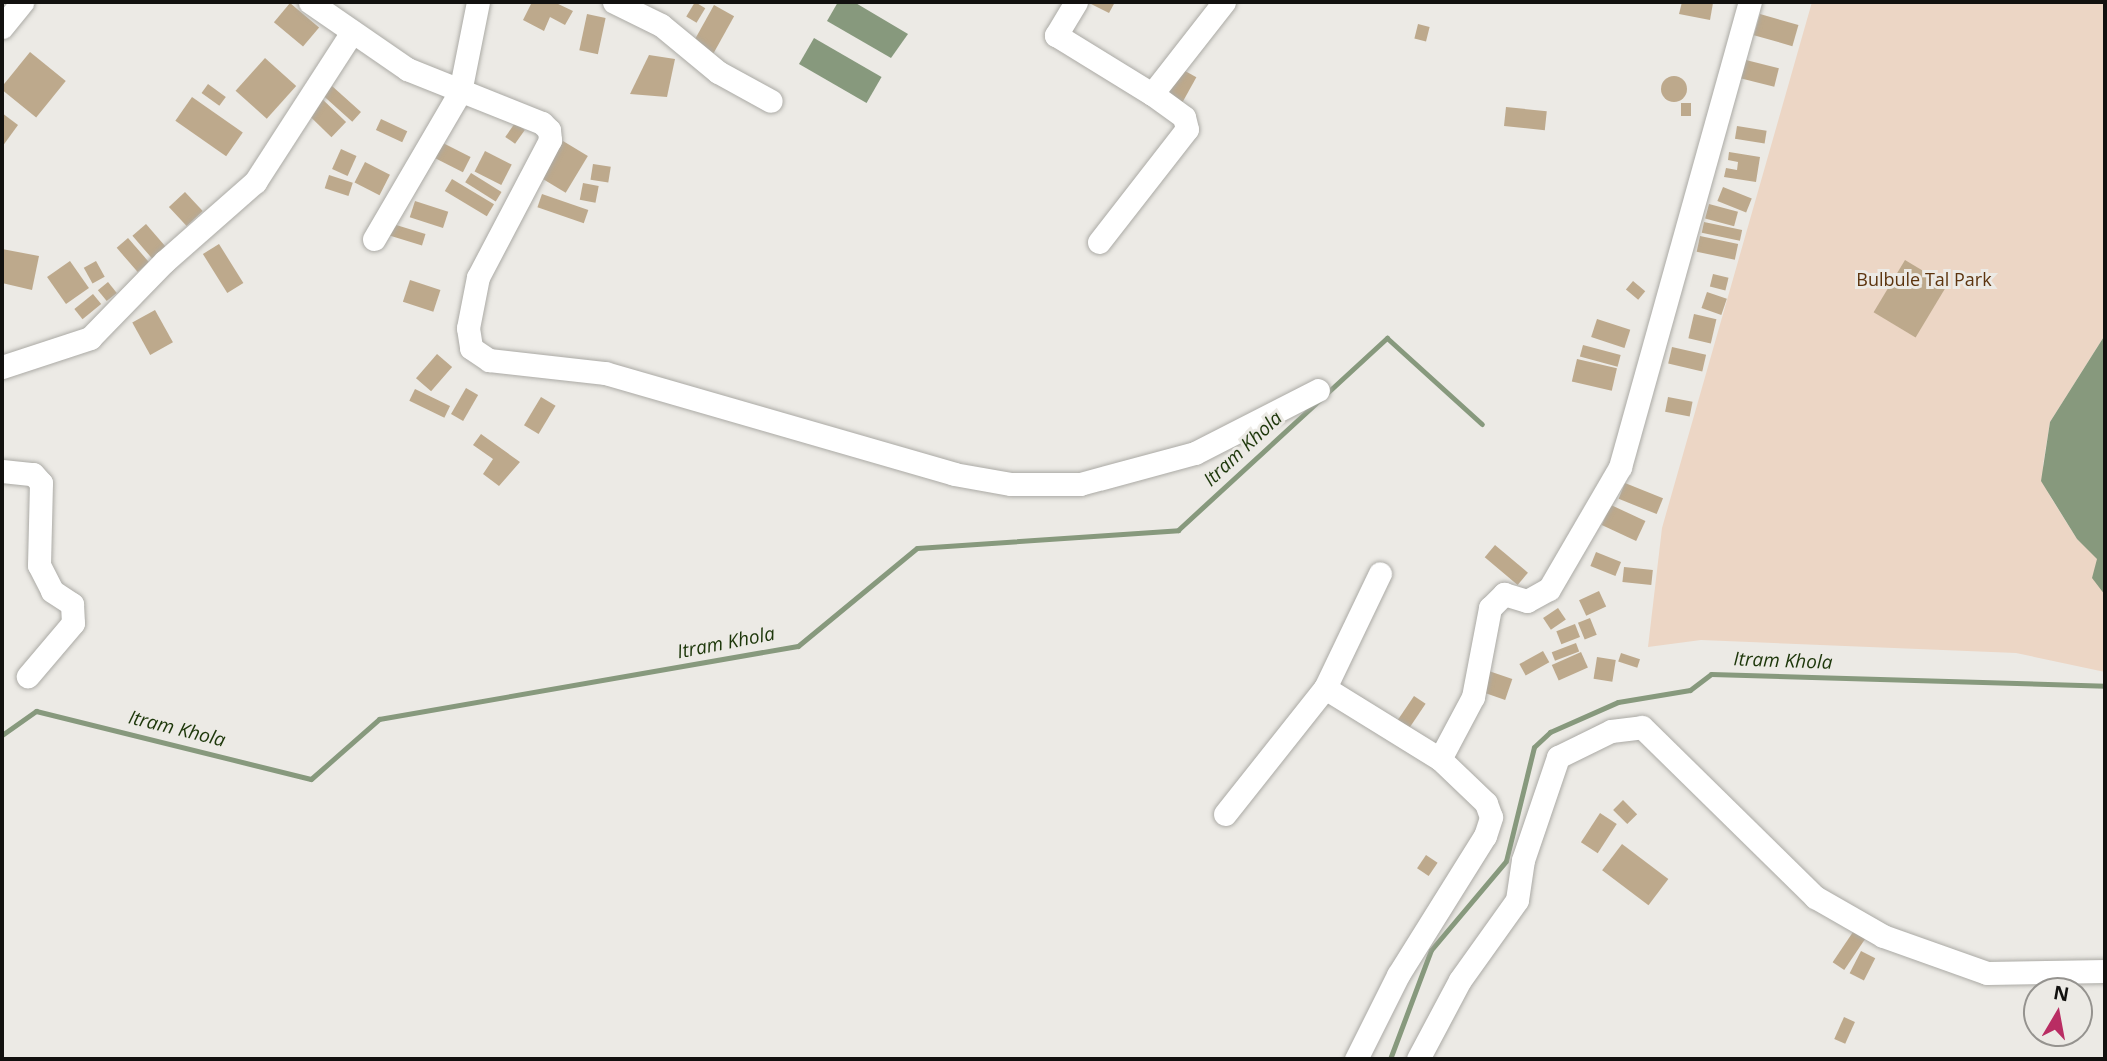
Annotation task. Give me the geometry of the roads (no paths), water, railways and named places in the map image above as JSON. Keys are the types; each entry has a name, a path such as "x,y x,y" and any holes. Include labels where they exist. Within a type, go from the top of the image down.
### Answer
{"street":[{"path":"2,27 22,2"},
{"path":"310,2 407,69 542,123 551,139 478,276 468,328 471,348 489,360 605,373 954,474 1011,484 1080,484 1195,453 1318,390"},
{"path":"374,239 460,92 478,2"},
{"path":"614,2 661,25 718,72 771,101"},
{"path":"1076,2 1056,35 1152,94 1184,117 1187,129 1099,242"},
{"path":"1152,94 1224,2"},
{"path":"1440,759 1473,697 1490,608 1504,594 1527,601 1549,589 1620,467 1750,2"},
{"path":"2,367 90,338 165,261 255,182 352,32"},
{"path":"2,471 33,474 41,483 39,565 52,591 72,604 73,623 28,676"},
{"path":"1225,814 1325,688 1380,573"},
{"path":"1325,688 1440,759 1479,794 1491,817 1476,854 1398,975 1356,1059"},
{"path":"1418,1059 1460,980 1517,900 1523,860 1558,757 1611,731 1642,727 1815,897 1883,936 1986,973 2105,971"}],"waterway":[{"name":"Itram Khola","path":"2,735 36,711 311,779 379,719 798,646 917,548 1178,530 1387,338 1482,424"},
{"name":"Itram Khola","path":"1390,1059 1431,950 1506,861 1534,747 1550,732 1618,702 1690,690 1711,674 2105,686"}],"park label":[{"name":"Bulbule Tal Park","path":"1924,279"}]}
